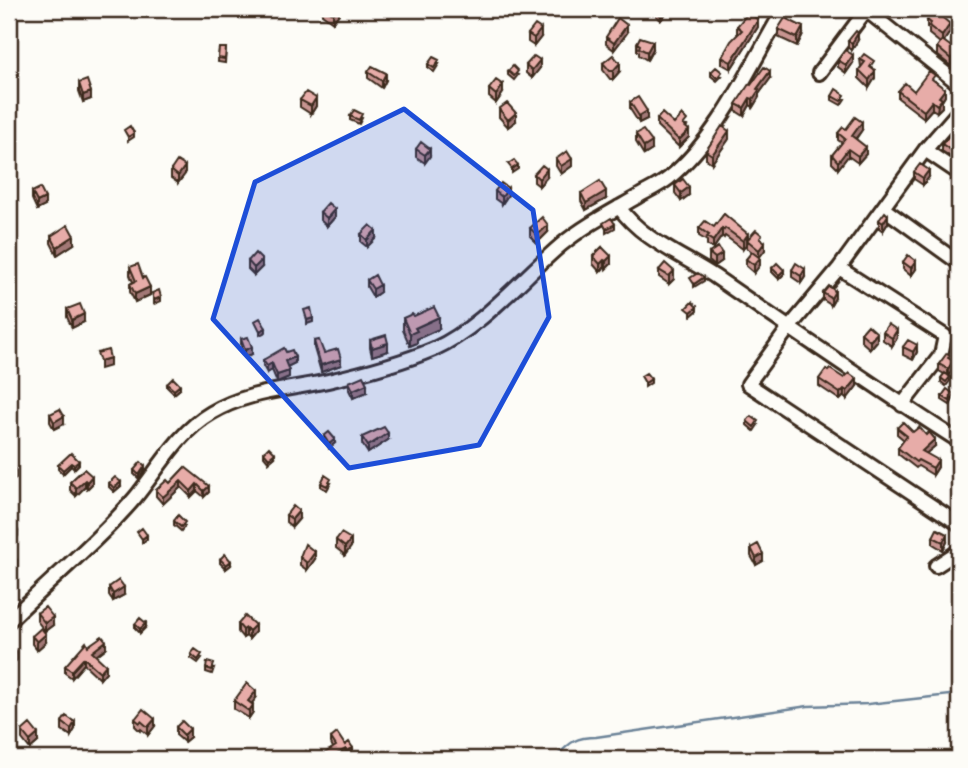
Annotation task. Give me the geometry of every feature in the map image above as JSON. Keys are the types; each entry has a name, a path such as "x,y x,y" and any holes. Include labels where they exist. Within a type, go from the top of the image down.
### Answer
{"street":[{"path":"9,621 83,553 133,499 178,441 208,414 230,402 259,393 327,382 434,349 459,335 482,317 562,244 590,223 666,181 694,156 713,131 784,9"},
{"path":"819,73 866,9 959,84"},
{"path":"959,111 925,150 839,268 788,329 748,384 959,524"},
{"path":"925,150 959,173"},
{"path":"619,207 631,223 959,441"},
{"path":"883,208 959,263"},
{"path":"839,268 946,336 941,355 902,405"},
{"path":"936,566 959,551"}],"highlighted area":[{"path":"404,109 533,210 549,317 479,445 349,468 213,319 255,182"}],"building":[{"path":"659,9 667,9 661,16 656,12"},
{"path":"935,11 950,24 942,36 929,26 931,23 927,20"},
{"path":"749,12 758,20 731,62 722,57 731,41 742,30 737,26"},
{"path":"618,18 627,25 614,43 606,37"},
{"path":"785,18 803,27 797,38 778,29"},
{"path":"535,25 541,29 534,38 528,34"},
{"path":"856,31 858,33 852,43 848,41"},
{"path":"640,37 653,41 647,52 639,48 637,43"},
{"path":"942,40 957,51 951,59 937,47"},
{"path":"219,48 226,48 225,59 218,58"},
{"path":"845,50 853,55 846,65 838,60"},
{"path":"864,54 874,61 870,67 875,71 869,80 859,70 865,62 860,59"},
{"path":"613,55 620,63 610,71 603,63"},
{"path":"534,56 540,60 532,70 526,65"},
{"path":"433,57 439,60 434,68 428,64"},
{"path":"372,66 386,73 382,81 368,72"},
{"path":"513,66 518,71 514,76 508,71"},
{"path":"716,67 722,72 717,78 711,72"},
{"path":"764,67 770,71 753,99 750,98 744,108 736,104 749,84 751,85"},
{"path":"929,71 935,75 932,79 945,89 937,105 932,101 924,111 898,91 905,83 914,91"},
{"path":"87,80 91,92 83,95 79,83"},
{"path":"496,80 503,85 496,95 489,89"},
{"path":"836,89 845,95 841,101 832,96"},
{"path":"306,92 316,98 311,106 300,100"},
{"path":"638,97 647,111 639,116 630,102"},
{"path":"507,103 516,113 508,120 499,109"},
{"path":"354,110 362,114 359,120 350,116"},
{"path":"662,113 674,124 682,115 687,120 683,125 689,130 679,140 657,119"},
{"path":"855,117 862,122 852,136 866,147 858,156 848,149 838,162 832,155 845,139 838,133 843,127 846,129"},
{"path":"959,124 959,148 955,153 942,144"},
{"path":"130,126 134,133 128,137 124,130"},
{"path":"722,126 729,131 712,155 706,151"},
{"path":"643,130 652,142 644,147 636,134"},
{"path":"421,142 430,149 425,155 416,149"},
{"path":"567,151 572,159 561,166 556,159"},
{"path":"514,160 518,165 512,169 508,164"},
{"path":"177,161 185,166 178,176 171,170"},
{"path":"920,164 929,170 923,178 914,172"},
{"path":"542,165 547,169 539,179 534,174"},
{"path":"956,173 959,175 959,186 951,180"},
{"path":"683,179 689,187 681,193 675,185"},
{"path":"600,181 606,191 586,203 581,193"},
{"path":"501,183 508,188 502,197 495,191"},
{"path":"40,188 45,198 37,202 32,192"},
{"path":"328,203 335,209 327,218 320,212"},
{"path":"885,212 888,215 883,223 879,220"},
{"path":"724,214 748,234 743,241 722,228 713,241 699,228 705,221 714,227"},
{"path":"542,217 548,225 537,235 530,228"},
{"path":"611,218 615,224 606,229 603,223"},
{"path":"68,225 74,236 57,247 51,236"},
{"path":"370,225 376,230 367,240 361,234"},
{"path":"756,230 765,242 759,250 747,240"},
{"path":"602,247 611,256 600,264 593,256"},
{"path":"718,247 722,254 715,258 709,253"},
{"path":"752,252 760,258 754,265 746,259"},
{"path":"255,253 262,260 254,268 248,261"},
{"path":"908,255 916,261 911,268 903,262"},
{"path":"665,263 674,271 669,276 659,270"},
{"path":"777,263 784,270 779,275 772,268"},
{"path":"796,263 805,269 801,276 792,270"},
{"path":"138,264 150,287 135,294 130,284 136,281 130,267"},
{"path":"698,273 704,277 694,284 690,278"},
{"path":"375,275 380,285 373,289 367,280"},
{"path":"829,286 835,291 831,298 823,293"},
{"path":"159,290 161,297 154,300 152,293"},
{"path":"692,302 697,307 691,312 686,308"},
{"path":"80,304 84,314 72,320 67,309"},
{"path":"434,307 439,317 415,328 417,331 410,334 403,318"},
{"path":"311,308 313,318 307,320 304,310"},
{"path":"260,318 266,328 260,331 255,321"},
{"path":"888,324 897,330 892,338 883,332"},
{"path":"868,325 877,333 870,341 861,333"},
{"path":"386,335 388,343 372,348 370,340"},
{"path":"248,337 252,347 245,350 241,339"},
{"path":"319,340 324,353 338,349 341,359 321,365 314,341"},
{"path":"908,340 917,345 913,352 903,347"},
{"path":"284,348 286,352 292,350 295,357 285,361 289,371 277,375 272,363 267,366 263,360"},
{"path":"108,350 110,358 100,361 97,353"},
{"path":"947,353 950,355 948,358 953,361 948,369 939,364"},
{"path":"826,369 844,378 849,373 857,379 847,391 844,389 840,393 819,379"},
{"path":"646,373 651,379 645,383 641,376"},
{"path":"945,373 950,377 946,382 941,378"},
{"path":"363,376 367,384 353,390 349,382"},
{"path":"173,378 180,385 174,390 167,384"},
{"path":"947,389 954,394 950,401 942,396"},
{"path":"60,409 64,416 54,422 50,414"},
{"path":"751,416 758,421 754,427 747,421"},
{"path":"903,422 913,432 919,427 926,435 929,432 935,439 922,451 938,460 933,468 918,460 916,462 898,448 907,436 897,428"},
{"path":"384,427 388,433 368,446 362,437"},
{"path":"329,432 335,439 329,444 324,436"},
{"path":"269,447 275,453 269,458 264,452"},
{"path":"71,453 79,461 74,465 71,463 63,470 58,465"},
{"path":"11,460 16,471 9,474 9,461"},
{"path":"141,462 145,466 139,475 134,470"},
{"path":"185,467 209,486 204,491 197,484 191,491 181,481 163,497 156,490 167,480 170,483"},
{"path":"84,469 92,476 76,488 70,482"},
{"path":"325,475 331,479 327,486 321,483"},
{"path":"115,477 121,482 114,488 109,483"},
{"path":"293,506 299,511 292,519 286,515"},
{"path":"178,515 185,522 181,527 174,521"},
{"path":"12,528 18,532 12,541 9,533"},
{"path":"142,528 147,535 142,539 137,532"},
{"path":"937,529 947,534 943,542 933,537"},
{"path":"341,533 351,539 345,547 336,540"},
{"path":"305,544 315,552 307,563 300,557"},
{"path":"758,544 763,554 756,558 751,548"},
{"path":"225,554 231,561 226,565 220,559"},
{"path":"9,555 17,561 13,567 9,564"},
{"path":"119,580 124,587 113,594 109,587"},
{"path":"45,607 53,617 45,623 37,613"},
{"path":"245,616 255,625 249,631 246,628 243,630 238,624"},
{"path":"140,618 146,623 140,629 135,624"},
{"path":"41,628 46,634 37,642 32,636"},
{"path":"102,636 106,641 92,652 106,665 100,672 84,658 72,671 65,666 86,642 88,646"},
{"path":"10,643 17,652 11,657 9,655"},
{"path":"195,649 202,654 198,660 191,654"},
{"path":"207,662 214,664 212,670 206,668"},
{"path":"247,683 256,691 248,701 253,705 249,711 234,701"},
{"path":"143,709 155,719 148,727 135,719"},
{"path":"11,711 17,716 9,724 9,713"},
{"path":"66,716 75,722 71,729 62,722"},
{"path":"182,721 190,729 184,735 176,727"},
{"path":"30,724 38,734 30,741 22,731"},
{"path":"337,733 345,745 349,742 353,748 328,759 325,753 336,746 331,738"},
{"path":"306,751 311,756 309,759 299,759"}],"waterway":[{"path":"554,759 568,745 582,738 808,706 868,704 959,694"}]}
